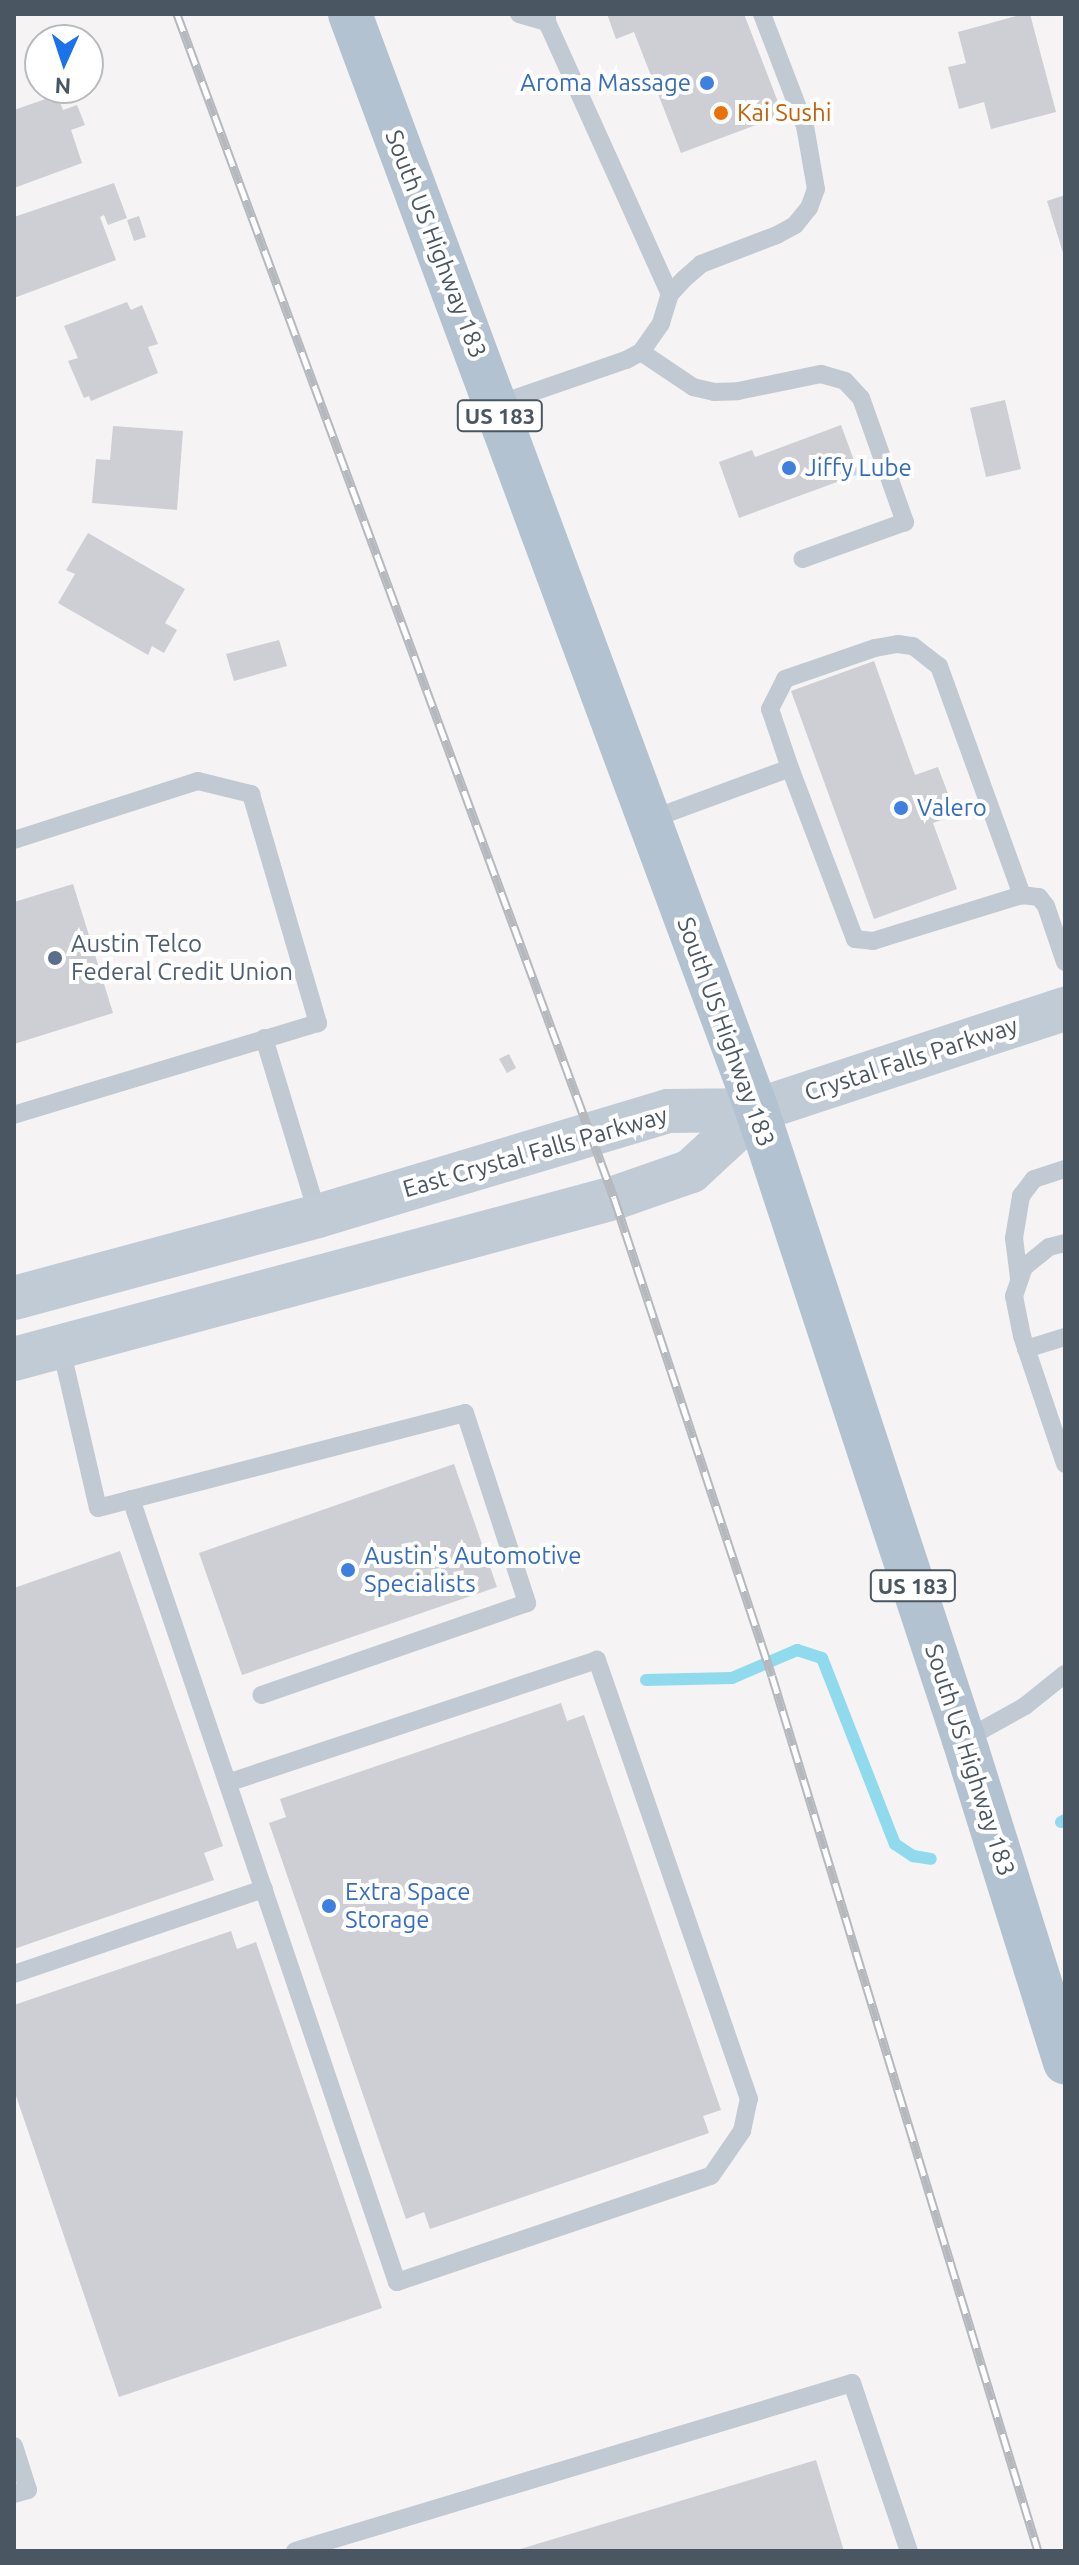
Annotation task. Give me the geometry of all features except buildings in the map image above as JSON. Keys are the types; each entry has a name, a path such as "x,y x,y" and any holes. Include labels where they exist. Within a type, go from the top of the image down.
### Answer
{"main road":[{"name":"South US Highway 183","path":"350,14 757,1110 964,1740 1065,2063"},
{"name":"Crystal Falls Parkway","path":"757,1110 1065,1009"},
{"name":"East Crystal Falls Parkway","path":"14,1298 318,1216 668,1111 757,1110"},
{"path":"14,1359 614,1198 691,1171 757,1110"}],"lane":[{"path":"519,14 547,18 670,294"},
{"path":"496,405 641,352 661,323 670,294 701,264 795,225 809,208 816,189 805,126 762,14"},
{"path":"641,352 693,387 714,392 738,391 821,374 845,381 861,398 905,522 802,559"},
{"path":"1022,895 939,666 913,646 898,644 875,648 785,679 770,709 855,939 873,941 1022,895 1039,897 1046,906 1065,962"},
{"path":"649,820 790,768"},
{"path":"14,840 198,781 251,794 318,1023 14,1115"},
{"path":"264,1038 318,1216"},
{"path":"1019,1281 1014,1238 1021,1196 1034,1179 1065,1169"},
{"path":"1065,1243 1049,1247 1024,1267 1014,1296 1026,1349 1065,1464"},
{"path":"1026,1349 1065,1337"},
{"path":"61,1348 98,1508 465,1413 527,1603 262,1695"},
{"path":"131,1499 397,2282 711,2176 742,2131 749,2099 597,1660 228,1783"},
{"path":"964,1740 1025,1706 1065,1674"},
{"path":"14,1974 264,1889"},
{"path":"303,2550 852,2383 909,2551"},
{"path":"14,2446 28,2490 14,2494"}],"waterway":[{"path":"646,1680 732,1678 797,1650 822,1658 895,1844 913,1856 931,1859"},
{"path":"1061,1822 1065,1820"}],"railway":[{"path":"177,14 614,1198 772,1676 1038,2551"}],"place":[{"name":"Aroma Massage","path":"707,83"},
{"name":"Kai Sushi","path":"721,113"},
{"name":"Jiffy Lube","path":"789,468"},
{"name":"Valero","path":"901,808"},
{"name":"Austin Telco Federal Credit Union","path":"55,958"},
{"name":"Austin's Automotive Specialists","path":"348,1570"},
{"name":"Extra Space Storage","path":"329,1906"}]}
